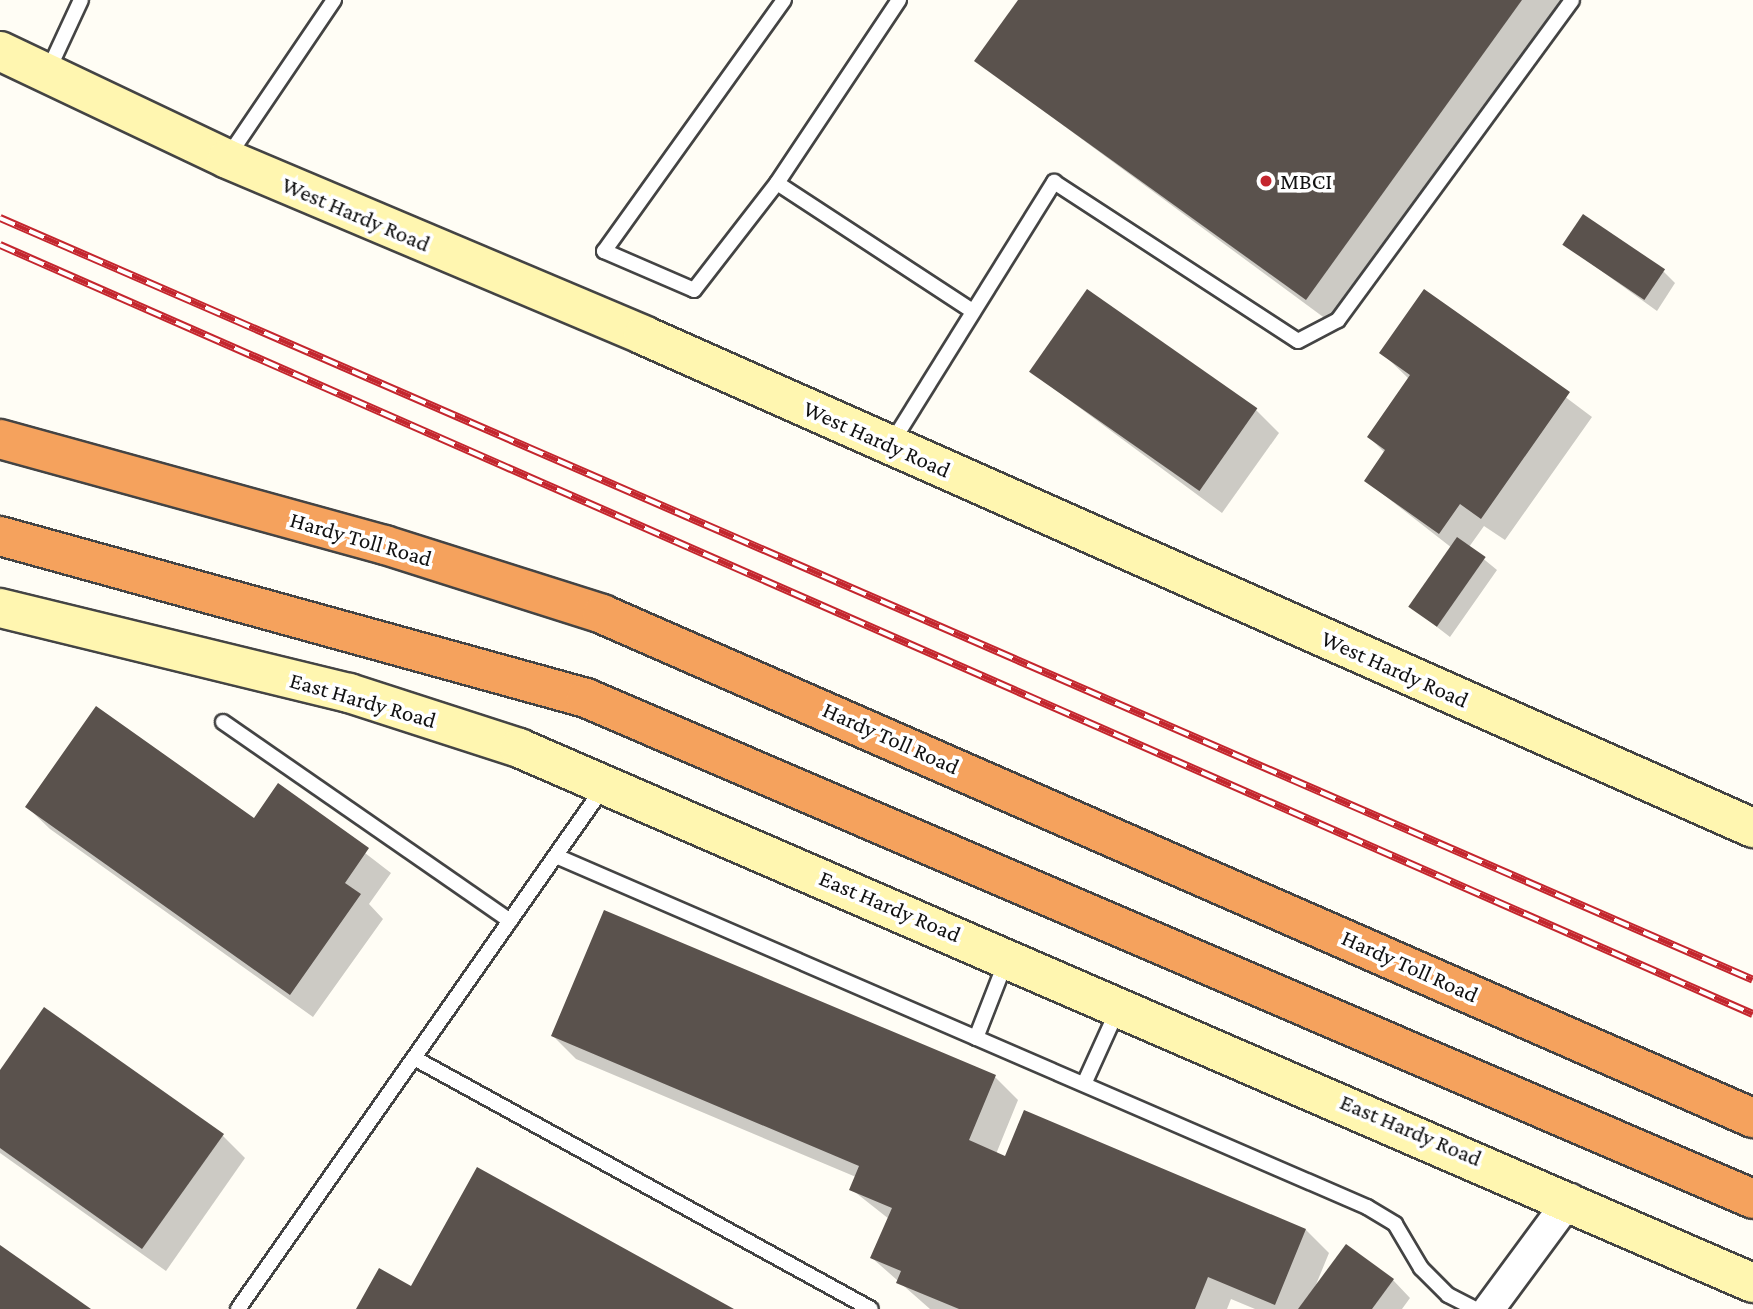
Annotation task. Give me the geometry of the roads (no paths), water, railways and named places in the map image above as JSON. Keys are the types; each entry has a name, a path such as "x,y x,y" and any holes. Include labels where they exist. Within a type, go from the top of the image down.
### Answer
{"highway":[{"name":"Hardy Toll Road","path":"0,439 384,545 602,614 1753,1118"},
{"path":"0,536 586,698 1753,1199"}],"main road":[{"name":"West Hardy Road","path":"0,51 226,159 890,445 1753,828"},
{"name":"East Hardy Road","path":"0,608 349,693 606,783 1570,1199 1753,1283"}],"street":[{"path":"1489,1309 1570,1199"}],"lane":[{"path":"48,73 81,0"},
{"path":"226,159 334,0"},
{"path":"784,0 604,251 694,290 777,183 900,0"},
{"path":"890,445 971,310 1054,182 1298,341 1338,320 1572,0"},
{"path":"777,183 971,310"},
{"path":"223,722 510,921"},
{"path":"238,1309 606,783"},
{"path":"556,856 1367,1207 1395,1224 1421,1268 1448,1295 1475,1309"},
{"path":"976,1038 1007,957"},
{"path":"1084,1084 1120,1005"},
{"path":"414,1058 871,1309"}],"railway":[{"path":"0,218 1753,980"},
{"path":"0,245 1753,1014"}],"place":[{"name":"MBCI","path":"1266,181"}]}
